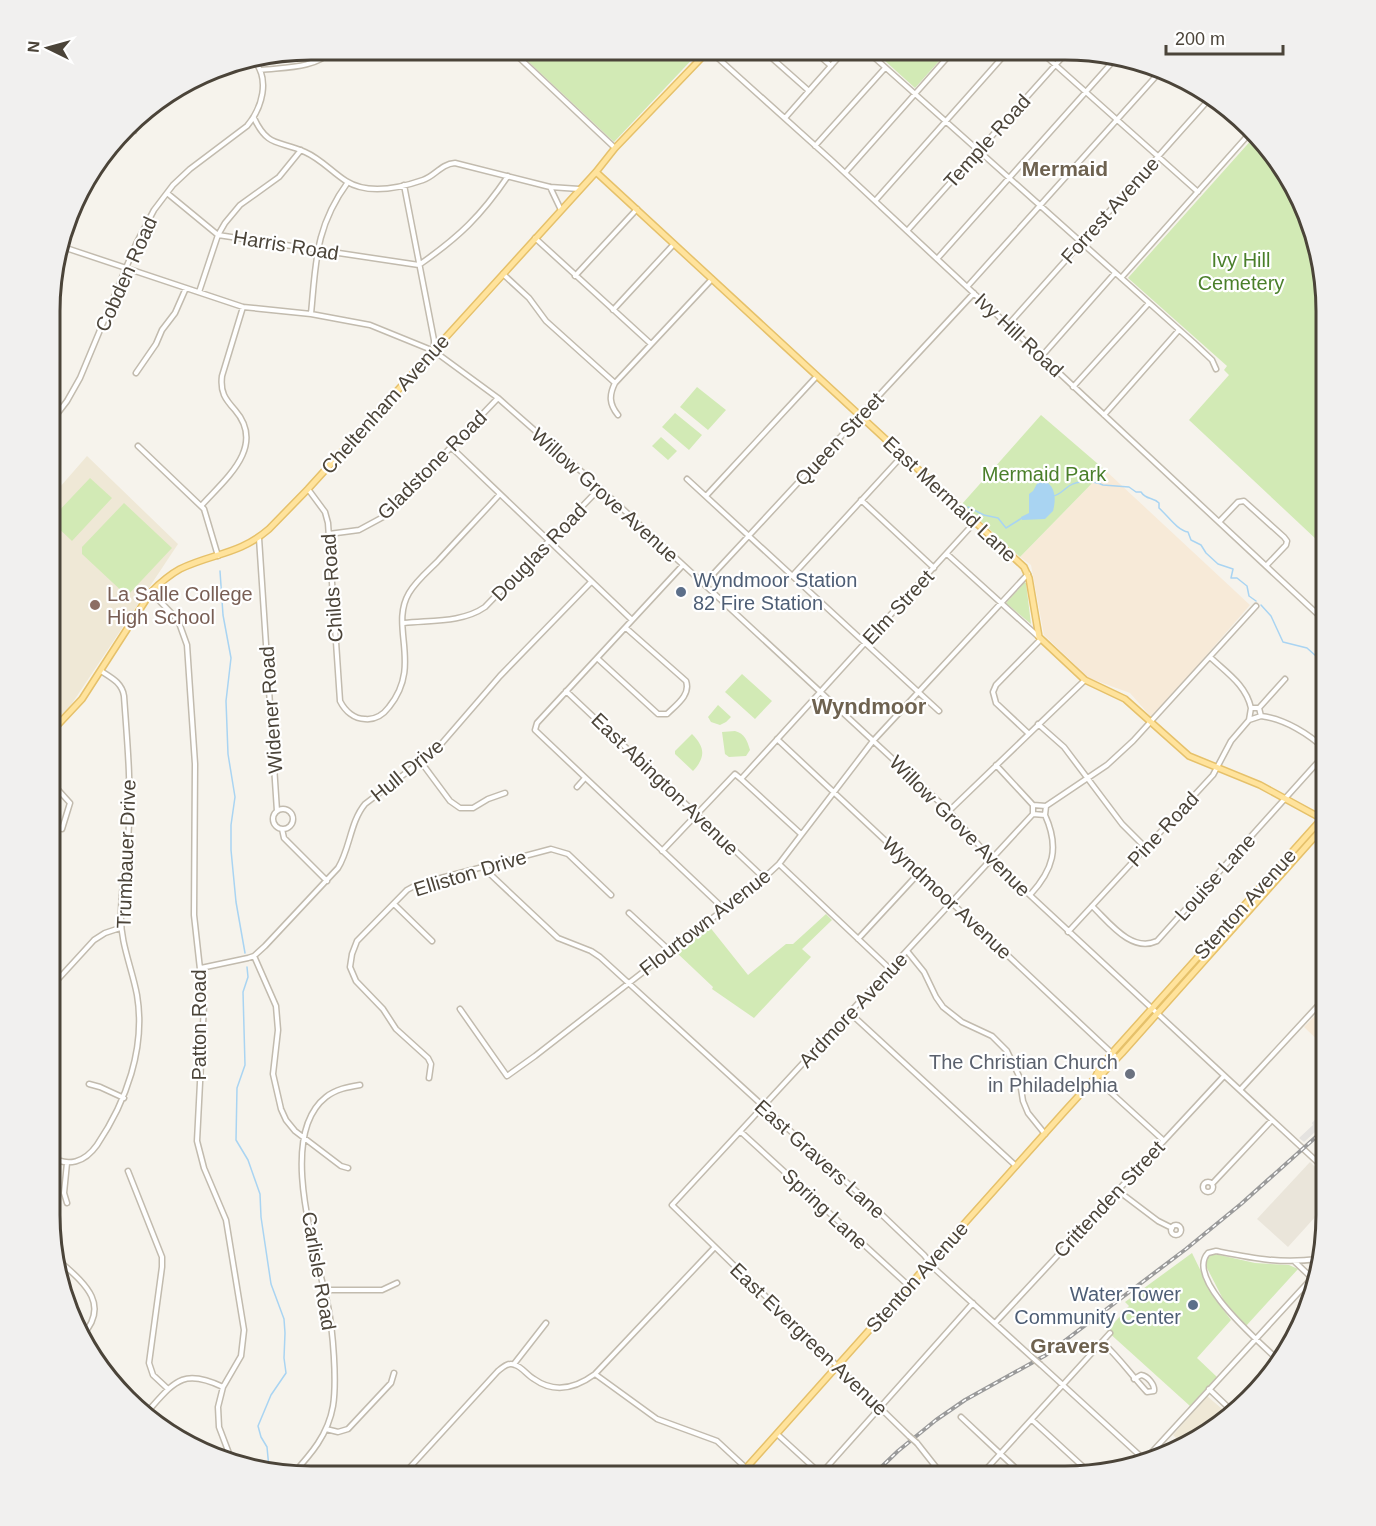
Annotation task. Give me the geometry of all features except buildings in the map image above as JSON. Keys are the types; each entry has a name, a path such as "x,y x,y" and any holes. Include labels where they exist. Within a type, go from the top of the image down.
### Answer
{"main road":[{"name":"Cheltenham Avenue","path":"60,723 72,711 101,671 151,592 178,570 243,548 259,537 308,489 596,172 615,148 700,60"},
{"name":"East Mermaid Lane","path":"596,172 1023,566 1028,574 1037,629 1041,639"},
{"path":"1041,639 1085,680 1122,696 1186,754 1286,798 1316,814"},
{"name":"Stenton Avenue","path":"748,1466 1095,1078 1099,1069 1154,1012 1316,829"}],"street":[{"path":"261,70 311,64 321,60"},
{"path":"522,60 615,148"},
{"name":"Ivy Hill Road","path":"719,60 845,173 1316,613"},
{"path":"774,60 809,91"},
{"path":"824,60 831,66"},
{"path":"785,118 836,60"},
{"path":"877,60 1212,360 1216,369"},
{"path":"845,173 945,60"},
{"path":"875,201 1000,60"},
{"path":"1050,60 1198,192"},
{"name":"Temple Road","path":"907,231 1060,60"},
{"path":"937,259 1110,64"},
{"path":"258,66 263,79 263,89 254,118 260,131 269,139 301,150 328,165 348,182 375,189 404,185 424,180 443,166 455,163 550,187 579,189"},
{"path":"815,146 885,68"},
{"path":"967,287 1156,77"},
{"name":"Forrest Avenue","path":"1008,325 1206,103"},
{"name":"Cobden Road","path":"60,410 80,378 142,233 167,192 189,168 247,126 254,118"},
{"path":"1121,278 1246,138"},
{"path":"199,292 218,235 225,223 240,205 279,177 301,150"},
{"path":"419,265 464,232 490,204 508,176"},
{"path":"311,314 317,250 326,218 333,203 348,182"},
{"path":"404,185 434,340 434,351"},
{"path":"550,187 561,210"},
{"name":"Harris Road","path":"167,192 218,235 419,265"},
{"path":"575,276 637,209"},
{"path":"535,238 651,344"},
{"path":"614,310 674,244"},
{"name":"Willow Grove Avenue","path":"68,249 243,307 311,314 370,325 434,351 498,398 704,584 949,811 991,859 1068,932 1316,1160"},
{"path":"1041,357 1116,273"},
{"path":"503,274 529,298 546,321 615,383"},
{"path":"618,415 610,400 615,383 712,279"},
{"path":"136,373 175,313 186,288"},
{"name":"Queen Street","path":"704,584 974,293"},
{"path":"1073,387 1149,303"},
{"path":"201,506 238,465 246,446 242,421 226,400 221,386 243,307"},
{"path":"1104,415 1179,330"},
{"path":"706,496 818,376"},
{"name":"Gladstone Road","path":"329,534 359,530 381,519 498,398"},
{"path":"138,446 201,506 205,512 218,556"},
{"path":"452,448 632,620"},
{"path":"792,576 903,455"},
{"path":"687,479 939,711"},
{"name":"Childs Road","path":"308,489 325,512 329,534 340,701 346,710 358,717 371,719 385,712 397,695 404,679 406,664 404,622"},
{"name":"Douglas Road","path":"404,622 457,618 480,611 490,604 600,489"},
{"path":"404,622 404,607 410,590 500,494"},
{"path":"861,500 934,568"},
{"path":"1219,522 1242,500 1277,530 1285,538 1286,543 1266,566"},
{"name":"Elm Street","path":"741,779 975,522"},
{"name":"Widener Road","path":"259,537 277,810"},
{"path":"947,554 1041,639 996,685 993,692 996,703 1028,733"},
{"path":"683,565 537,723 535,730 724,909"},
{"name":"Flourtown Avenue","path":"460,1009 507,1076 764,878 779,864 873,741 1028,574"},
{"name":"Hull Drive","path":"254,956 327,880 344,857 362,808 446,740 500,676 591,582"},
{"name":"Patton Road","path":"151,592 178,620 187,645 195,764 194,915 201,968 204,1021 197,1141 201,1162 228,1229 244,1330 241,1356 219,1398 219,1427 229,1452"},
{"path":"1033,805 1046,806 1116,757 1151,722 1256,606"},
{"path":"597,658 658,714 667,714 673,708 686,693 688,686 686,681 626,628"},
{"path":"1210,657 1243,687 1251,708 1249,720 1261,716 1276,719 1303,732 1316,743"},
{"name":"Trumbauer Drive","path":"67,1162 82,1160 89,1155 106,1131 124,1098 133,1065 139,1021 137,995 120,928 130,797 124,696 117,681 101,671"},
{"path":"1251,708 1258,708 1285,679"},
{"path":"949,811 1085,680"},
{"name":"East Abington Avenue","path":"566,691 698,813 764,878"},
{"path":"1258,708 1261,716"},
{"name":"Pine Road","path":"1068,932 1218,768 1231,741 1249,720"},
{"path":"1038,724 1064,747 1122,824 1146,848"},
{"name":"Wyndmoor Avenue","path":"777,739 1115,1055"},
{"path":"421,762 450,801 460,808 473,808 505,793"},
{"name":"Louise Lane","path":"1092,906 1129,940 1140,944 1154,942 1164,935 1316,764"},
{"path":"996,765 1033,805 1033,814 1045,815"},
{"path":"662,850 735,774 801,834"},
{"path":"577,787 585,778"},
{"path":"60,792 70,803 62,829"},
{"path":"1030,895 1046,874 1053,853 1052,832 1045,815 1046,806"},
{"path":"287,809 292,816 290,825 282,829 275,826 274,814 277,810 287,809"},
{"name":"Ardmore Avenue","path":"672,1205 1033,814"},
{"path":"282,829 284,838 327,880"},
{"name":"Elliston Drive","path":"429,1078 431,1064 428,1058 399,1033 383,1009 359,985 351,972 352,954 357,941 412,887 546,850 560,850 568,854 611,895"},
{"path":"779,864 890,969"},
{"name":"East Gravers Lane","path":"486,866 490,874 558,938 595,953 628,982 878,1211 994,1323 1139,1455"},
{"path":"858,939 919,873"},
{"path":"394,904 432,941"},
{"path":"629,913 670,951"},
{"path":"60,977 94,940 120,928"},
{"path":"907,951 924,972 943,1007 963,1022 992,1036 1007,1051 1019,1076 1023,1101 1028,1113 1045,1134"},
{"path":"201,968 254,956 271,990 276,1006 278,1030 273,1074 278,1100 290,1126 341,1166 348,1168"},
{"path":"1240,1090 1316,1008"},
{"path":"850,1013 1016,1166"},
{"name":"Crittenden Street","path":"994,1323 1224,1076"},
{"path":"1095,1078 1163,1140"},
{"path":"89,1084 124,1098"},
{"name":"Carlisle Road","path":"301,1465 312,1453 326,1429 332,1408 334,1387 328,1309 314,1249 302,1174 303,1136 315,1110 325,1098 342,1089 360,1085"},
{"path":"1212,1184 1272,1120"},
{"name":"Spring Lane","path":"741,1132 909,1286"},
{"path":"60,1160 67,1162 64,1193 67,1203"},
{"path":"128,1171 162,1257 149,1364 153,1376 168,1389"},
{"path":"1117,1190 1152,1217 1172,1228"},
{"name":"East Evergreen Avenue","path":"672,1205 880,1407 916,1443 935,1466"},
{"path":"411,1466 506,1365 514,1364 538,1382 556,1388 574,1386 595,1374 714,1248"},
{"path":"1273,1355 1230,1315 1218,1298 1203,1268 1203,1260 1210,1252 1218,1251 1252,1259 1294,1262 1312,1260"},
{"path":"1294,1262 1308,1275"},
{"path":"66,1267 83,1283 93,1299 92,1323 88,1329"},
{"path":"324,1290 379,1290 397,1283"},
{"path":"1157,1449 1306,1285"},
{"path":"829,1466 973,1303"},
{"path":"514,1364 546,1323"},
{"path":"989,1466 1110,1333"},
{"path":"1102,1342 1119,1358 1134,1379 1147,1392 1154,1391 1153,1385 1145,1376 1141,1375 1134,1379"},
{"path":"326,1429 338,1432 348,1429 391,1383 394,1372"},
{"path":"595,1374 657,1419 717,1441 744,1466"},
{"path":"151,1408 168,1389 181,1380 195,1377 206,1379 223,1387"},
{"path":"1209,1389 1227,1406"},
{"path":"961,1418 1013,1466"},
{"path":"1032,1420 1081,1465"},
{"path":"777,1434 811,1466"}],"shaded area":[{"name":"La Salle College High School","path":"87,456 178,544 69,708 60,716 60,487"},
{"path":"1105,470 1250,605 1152,718 1130,693 1089,678 1044,635 1031,565 1020,557"},
{"path":"1316,1014 1316,1038 1304,1027"},
{"path":"1316,1118 1316,1131 1304,1142 1299,1138 1313,1125"},
{"path":"1310,1162 1316,1168 1316,1216 1288,1247 1257,1219"},
{"path":"1207,1396 1223,1410 1178,1439 1173,1435"}],"green space":[{"path":"527,60 691,60 614,142"},
{"path":"884,60 940,60 915,88"},
{"name":"Ivy Hill Cemetery","path":"1250,142 1274,172 1290,200 1303,230 1314,278 1316,539 1189,420 1229,375 1224,370 1227,366 1128,278"},
{"path":"697,387 726,410 708,430 680,407"},
{"path":"675,413 702,435 689,450 662,427"},
{"name":"Mermaid Park","path":"1041,415 1105,470 1020,557 962,504"},
{"path":"661,437 677,451 668,460 652,446"},
{"path":"90,478 112,498 72,541 60,530 60,510"},
{"path":"124,503 172,548 127,596 82,554 82,547"},
{"path":"1026,583 1031,624 1006,603"},
{"path":"742,674 772,701 755,719 725,692"},
{"path":"718,705 731,717 720,725 711,722 708,717"},
{"path":"735,731 747,740 750,750 746,756 729,757 725,754 722,732"},
{"path":"692,734 702,752 702,757 693,771 675,754 675,751"},
{"path":"826,914 832,920 802,949 811,957 754,1018 712,989 713,987 676,952 709,926 748,975 786,944 793,944"},
{"path":"1192,1253 1213,1296 1231,1320 1197,1358 1217,1377 1190,1406 1107,1331 1129,1306 1125,1302"},
{"path":"1215,1254 1255,1263 1289,1265 1298,1269 1246,1326 1224,1301 1206,1266 1208,1256"}],"water":[{"path":"1045,481 1054,494 1053,511 1045,519 1022,520 1021,517 1029,513 1029,494 1038,482"}],"waterway":[{"path":"1053,496 1073,484 1086,482 1129,487 1136,492 1141,492 1159,503 1159,508 1180,529 1188,532 1191,540 1201,545 1218,564 1233,569 1231,578 1237,578 1247,586 1249,596 1256,601"},
{"path":"968,507 984,515 998,518 1006,528 1022,518"},
{"path":"220,571 223,615 231,658 226,701 228,754 235,797 231,825 231,850 236,902 245,953"},
{"path":"1261,605 1271,616 1283,642 1307,648 1316,656"},
{"path":"247,967 248,977 243,992 245,1065 237,1088 236,1140 248,1160 260,1194 271,1284 284,1319 285,1333 286,1373 271,1395 258,1426 267,1447 268,1462"}],"railway":[{"path":"882,1466 936,1420 965,1400 1046,1355 1186,1249 1241,1204 1316,1137"}],"place":[{"name":"Wyndmoor Station 82 Fire Station","path":"681,592"},
{"name":"La Salle College High School","path":"95,605"},
{"name":"The Christian Church in Philadelphia","path":"1130,1074"},
{"name":"Water Tower Community Center","path":"1193,1305"}],"district":[{"name":"Mermaid","path":"1065,169"},
{"name":"Wyndmoor","path":"869,706"},
{"name":"Gravers","path":"1070,1346"}]}
